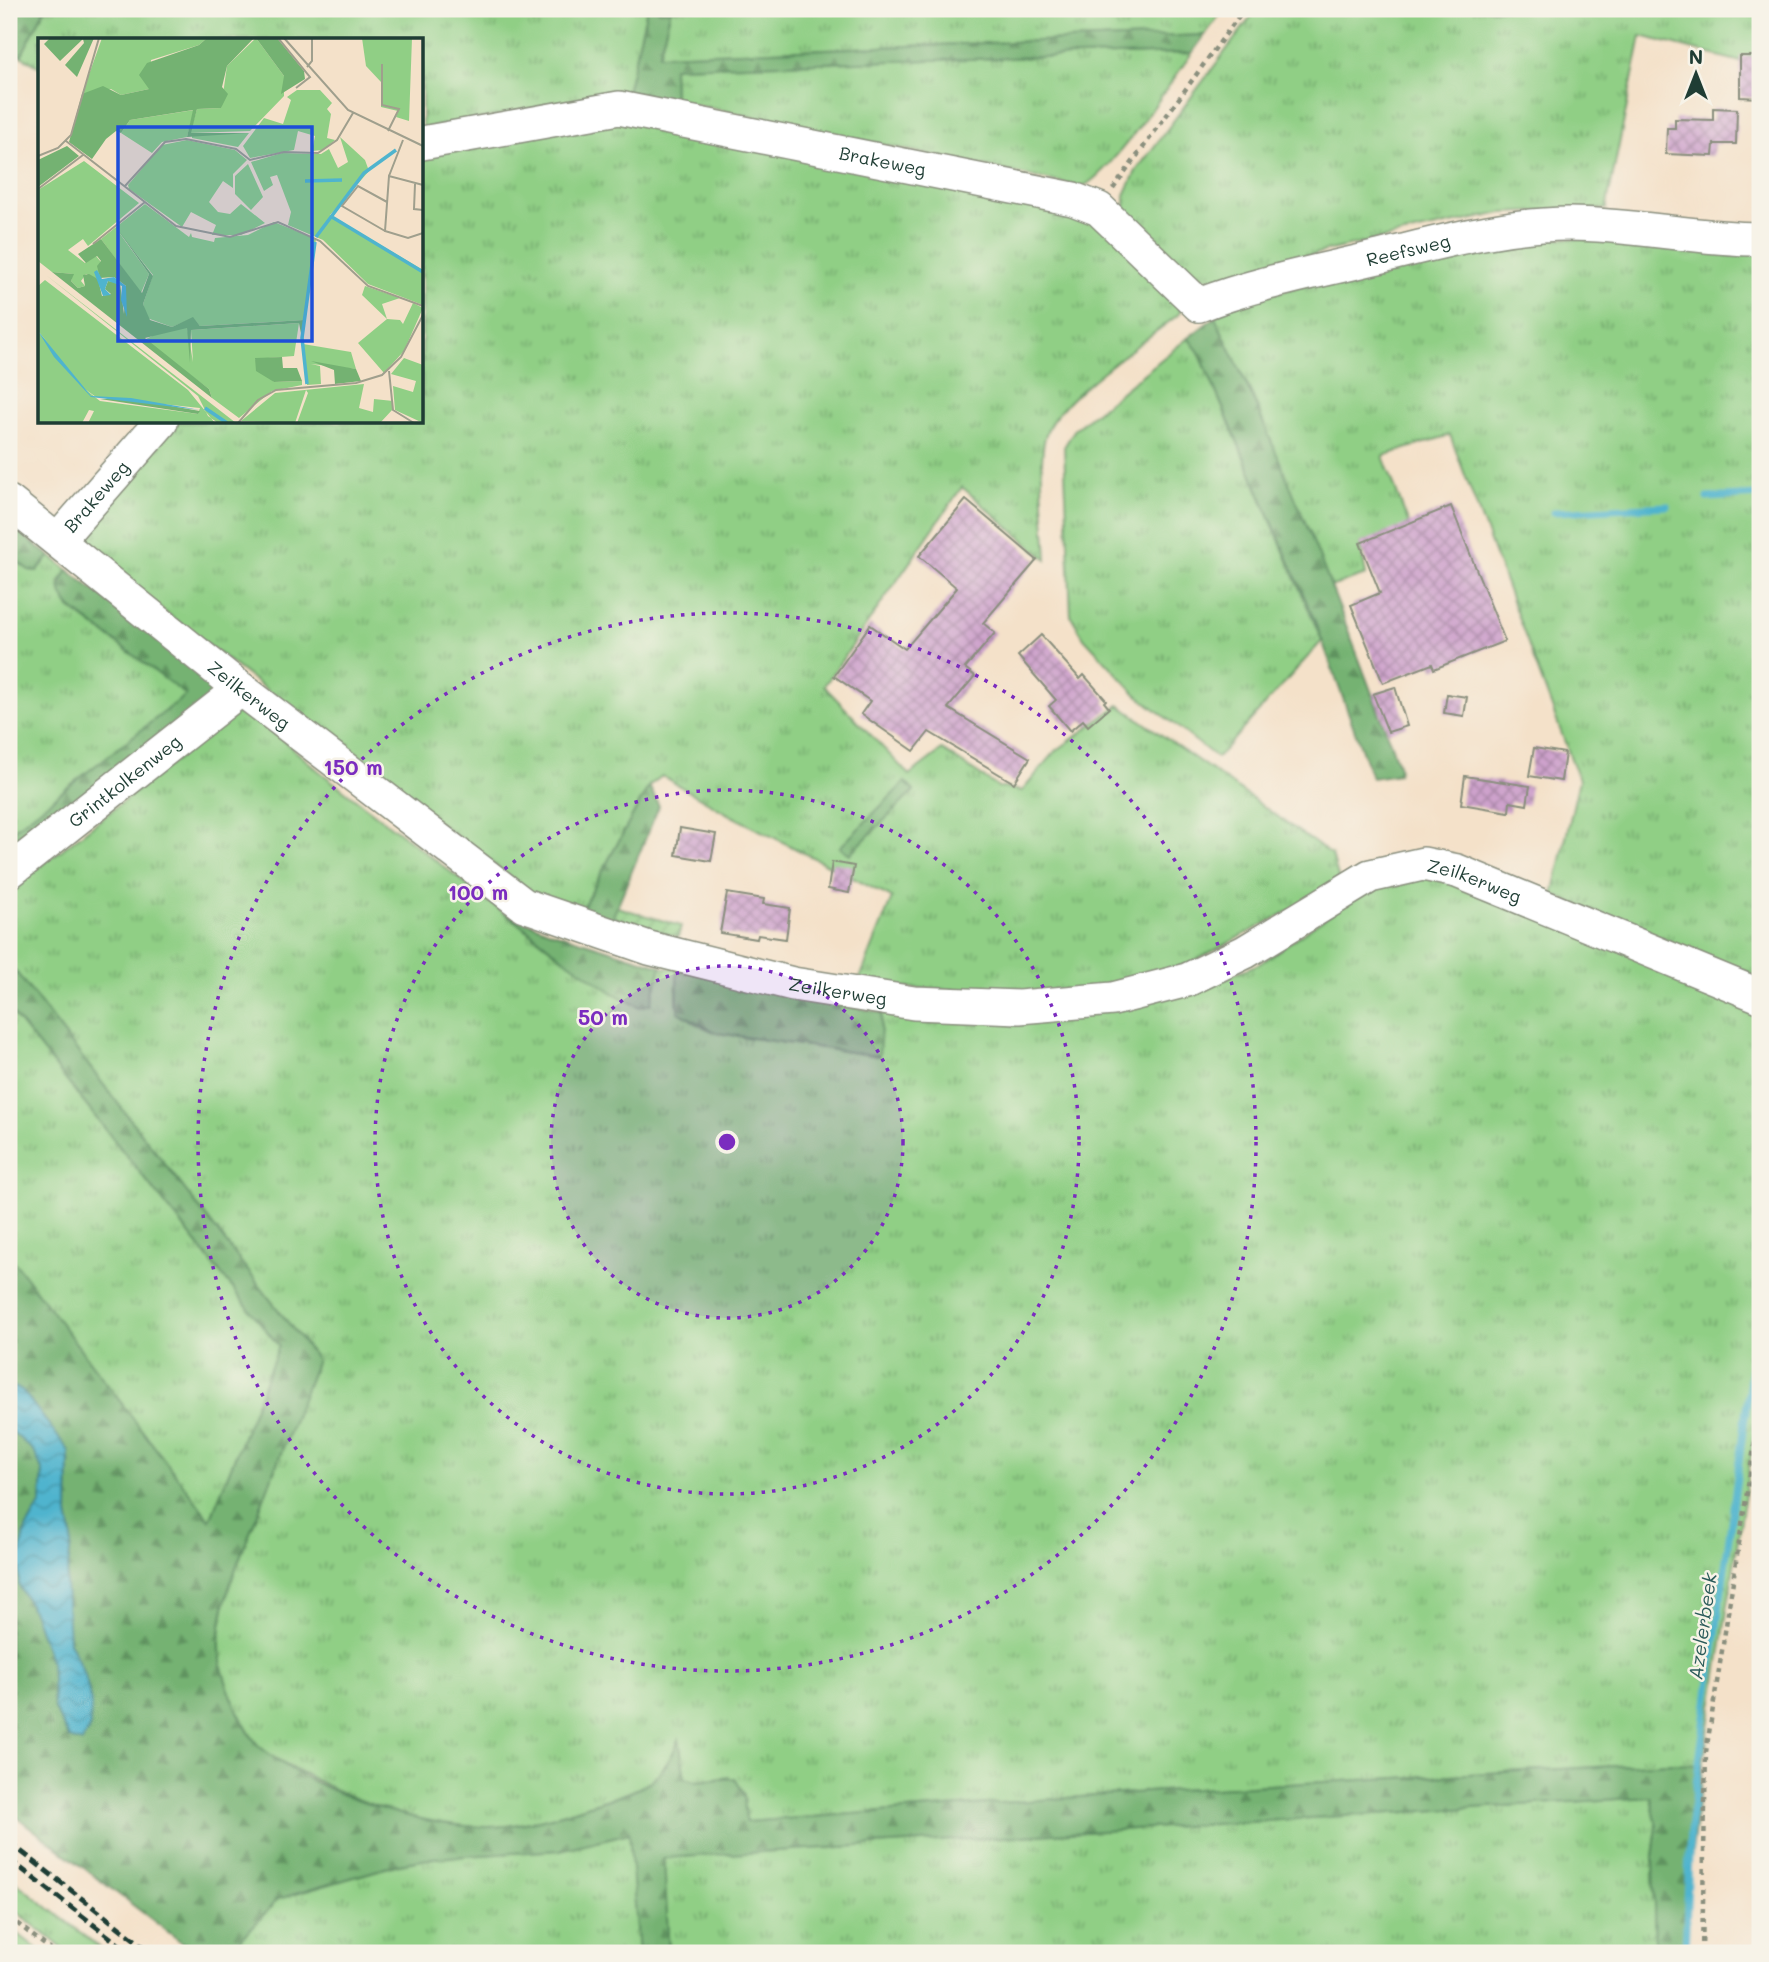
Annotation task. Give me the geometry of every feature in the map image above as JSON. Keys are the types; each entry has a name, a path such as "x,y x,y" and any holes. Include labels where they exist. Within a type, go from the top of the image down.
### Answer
{"street":[{"name":"Brakeweg","path":"424,143 619,108 1073,199 1100,209"},
{"name":"Reefsweg","path":"1100,209 1199,305 1273,282 1467,236 1511,229 1567,224 1760,239"},
{"name":"Brakeweg","path":"58,540 159,424"},
{"name":"Zeilkerweg","path":"9,502 241,690 524,905 649,948 793,984 914,1003 1019,1007 1113,999 1187,980 1245,952 1370,876 1423,864 1457,871 1760,996"},
{"name":"Grintkolkenweg","path":"9,872 241,690"}],"path":[{"path":"1100,209 1244,9"},
{"path":"1702,1953 1706,1752 1760,1410"},
{"path":"9,1917 55,1953"}],"green space":[{"path":"9,9 45,9 21,56 9,49"},
{"path":"45,9 647,9 627,92 424,129 424,38 38,38 38,66 21,56"},
{"path":"647,9 671,9 659,55 1205,35 1192,53 673,67 674,100 627,92"},
{"path":"671,9 1224,9 1205,35 659,55"},
{"path":"1257,9 1760,9 1760,67 1641,36 1606,209 1502,213 1326,251 1229,279 1205,278 1184,269 1125,213 1125,195 1136,171"},
{"path":"1192,53 1123,148 1093,180 1081,187 674,100 673,67"},
{"path":"625,118 1068,208 1106,225 1182,306 1179,314 1068,402 1047,431 1042,475 1047,560 962,487 824,686 909,775 942,750 998,787 1022,791 1056,751 1119,705 1332,855 1339,880 1289,911 1189,964 1074,994 857,986 892,898 730,815 662,776 649,786 579,914 540,900 79,546 83,531 176,424 424,424 424,154"},
{"path":"1495,236 1760,245 1760,978 1553,895 1579,780 1450,435 1383,456 1411,530 1361,547 1366,575 1330,587 1253,397 1215,317 1232,304"},
{"path":"1215,317 1313,540 1399,767 1398,774 1372,778 1315,621 1199,352 1188,338"},
{"path":"1188,338 1199,352 1322,641 1217,758 1136,694 1084,638 1071,616 1064,447 1075,429"},
{"path":"9,525 50,556 37,571 29,570 9,555"},
{"path":"9,555 29,570 37,571 50,556 68,570 59,583 70,608 187,695 9,833"},
{"path":"68,570 225,691 9,859 9,833 186,695 71,608 60,589"},
{"path":"244,707 319,771 563,958 677,969 677,1004 694,1023 717,1033 878,1056 882,1013 1187,991 1259,964 1368,887 1425,871 1760,1004 1760,1397 1703,1765 1670,1763 1160,1791 746,1822 744,1795 729,1777 696,1781 685,1778 679,1741 663,1769 632,1791 538,1820 512,1826 486,1827 440,1823 373,1805 331,1787 265,1751 248,1731 226,1681 221,1661 222,1620 239,1560 317,1360 9,963 9,891"},
{"path":"905,782 914,791 850,854 840,847"},
{"path":"649,786 659,806 609,926 579,914"},
{"path":"617,907 681,926 678,937 613,917"},
{"path":"506,913 553,932 661,966 651,1004 640,1007 613,993"},
{"path":"9,963 317,1360 232,1578 220,1640 223,1670 242,1720 254,1741 282,1763 337,1792 399,1814 430,1821 487,1827 539,1820 634,1791 663,1769 679,1740 685,1778 696,1781 735,1778 744,1795 746,1822 1160,1791 1670,1763 1699,1764 1703,1765 1689,1874 1686,1953 1655,1953 1653,1857 1657,1826 1651,1797 664,1858 669,1953 639,1953 629,1833 560,1850 434,1858 399,1864 278,1899 236,1945 246,1953 196,1953 9,1811 9,1429 34,1451 43,1472 41,1503 26,1529 19,1585 34,1614 51,1663 54,1708 69,1738 81,1742 85,1675 69,1642 67,1614 66,1584 72,1536 68,1515 69,1451 22,1390 9,1385 9,1255 210,1520 279,1346 9,1009"},
{"path":"677,969 882,1013 879,1056 717,1033 678,1012"},
{"path":"9,1009 279,1346 210,1520 9,1255"},
{"path":"1651,1797 1657,1826 1653,1857 1655,1953 669,1953 663,1858"},
{"path":"630,1833 639,1953 246,1953 235,1945 278,1899 399,1864 434,1858 560,1850"},
{"path":"9,1877 107,1953 69,1953 9,1906"},
{"path":"9,1927 43,1953 9,1953"}],"water":[{"path":"9,1385 22,1390 69,1451 68,1515 72,1536 66,1584 69,1642 85,1675 91,1701 90,1727 82,1742 69,1738 54,1708 51,1663 34,1614 19,1585 19,1558 26,1529 41,1503 43,1472 34,1451 9,1429"}],"building":[{"path":"1740,56 1760,56 1760,98 1740,97"},
{"path":"1713,108 1737,109 1736,144 1714,144 1713,156 1666,154 1667,128 1675,128 1675,119 1713,120"},
{"path":"966,500 1037,560 983,623 995,633 965,668 975,676 948,708 1030,758 1014,783 929,732 914,751 861,714 870,701 834,676 870,625 905,649 957,588 919,556"},
{"path":"1451,506 1505,641 1434,669 1432,664 1383,683 1351,605 1380,593 1360,543"},
{"path":"1041,635 1080,679 1084,675 1106,700 1104,702 1109,708 1088,726 1083,720 1070,731 1049,706 1056,700 1018,656"},
{"path":"1395,687 1407,726 1388,732 1373,694"},
{"path":"1447,694 1467,697 1464,716 1444,713"},
{"path":"1534,748 1565,753 1561,781 1529,776"},
{"path":"1465,776 1530,786 1527,805 1510,802 1509,812 1461,804"},
{"path":"680,828 716,834 711,861 676,855"},
{"path":"832,862 854,866 849,893 828,889"},
{"path":"727,893 764,899 763,904 790,908 786,939 758,935 757,939 720,933"}],"waterway":[{"path":"1707,498 1760,495"},
{"path":"1554,512 1667,506"},
{"name":"Azelerbeek","path":"1685,1953 1690,1830 1760,1304"}],"railway":[{"path":"9,1842 152,1953"},
{"path":"9,1859 130,1953"}]}
